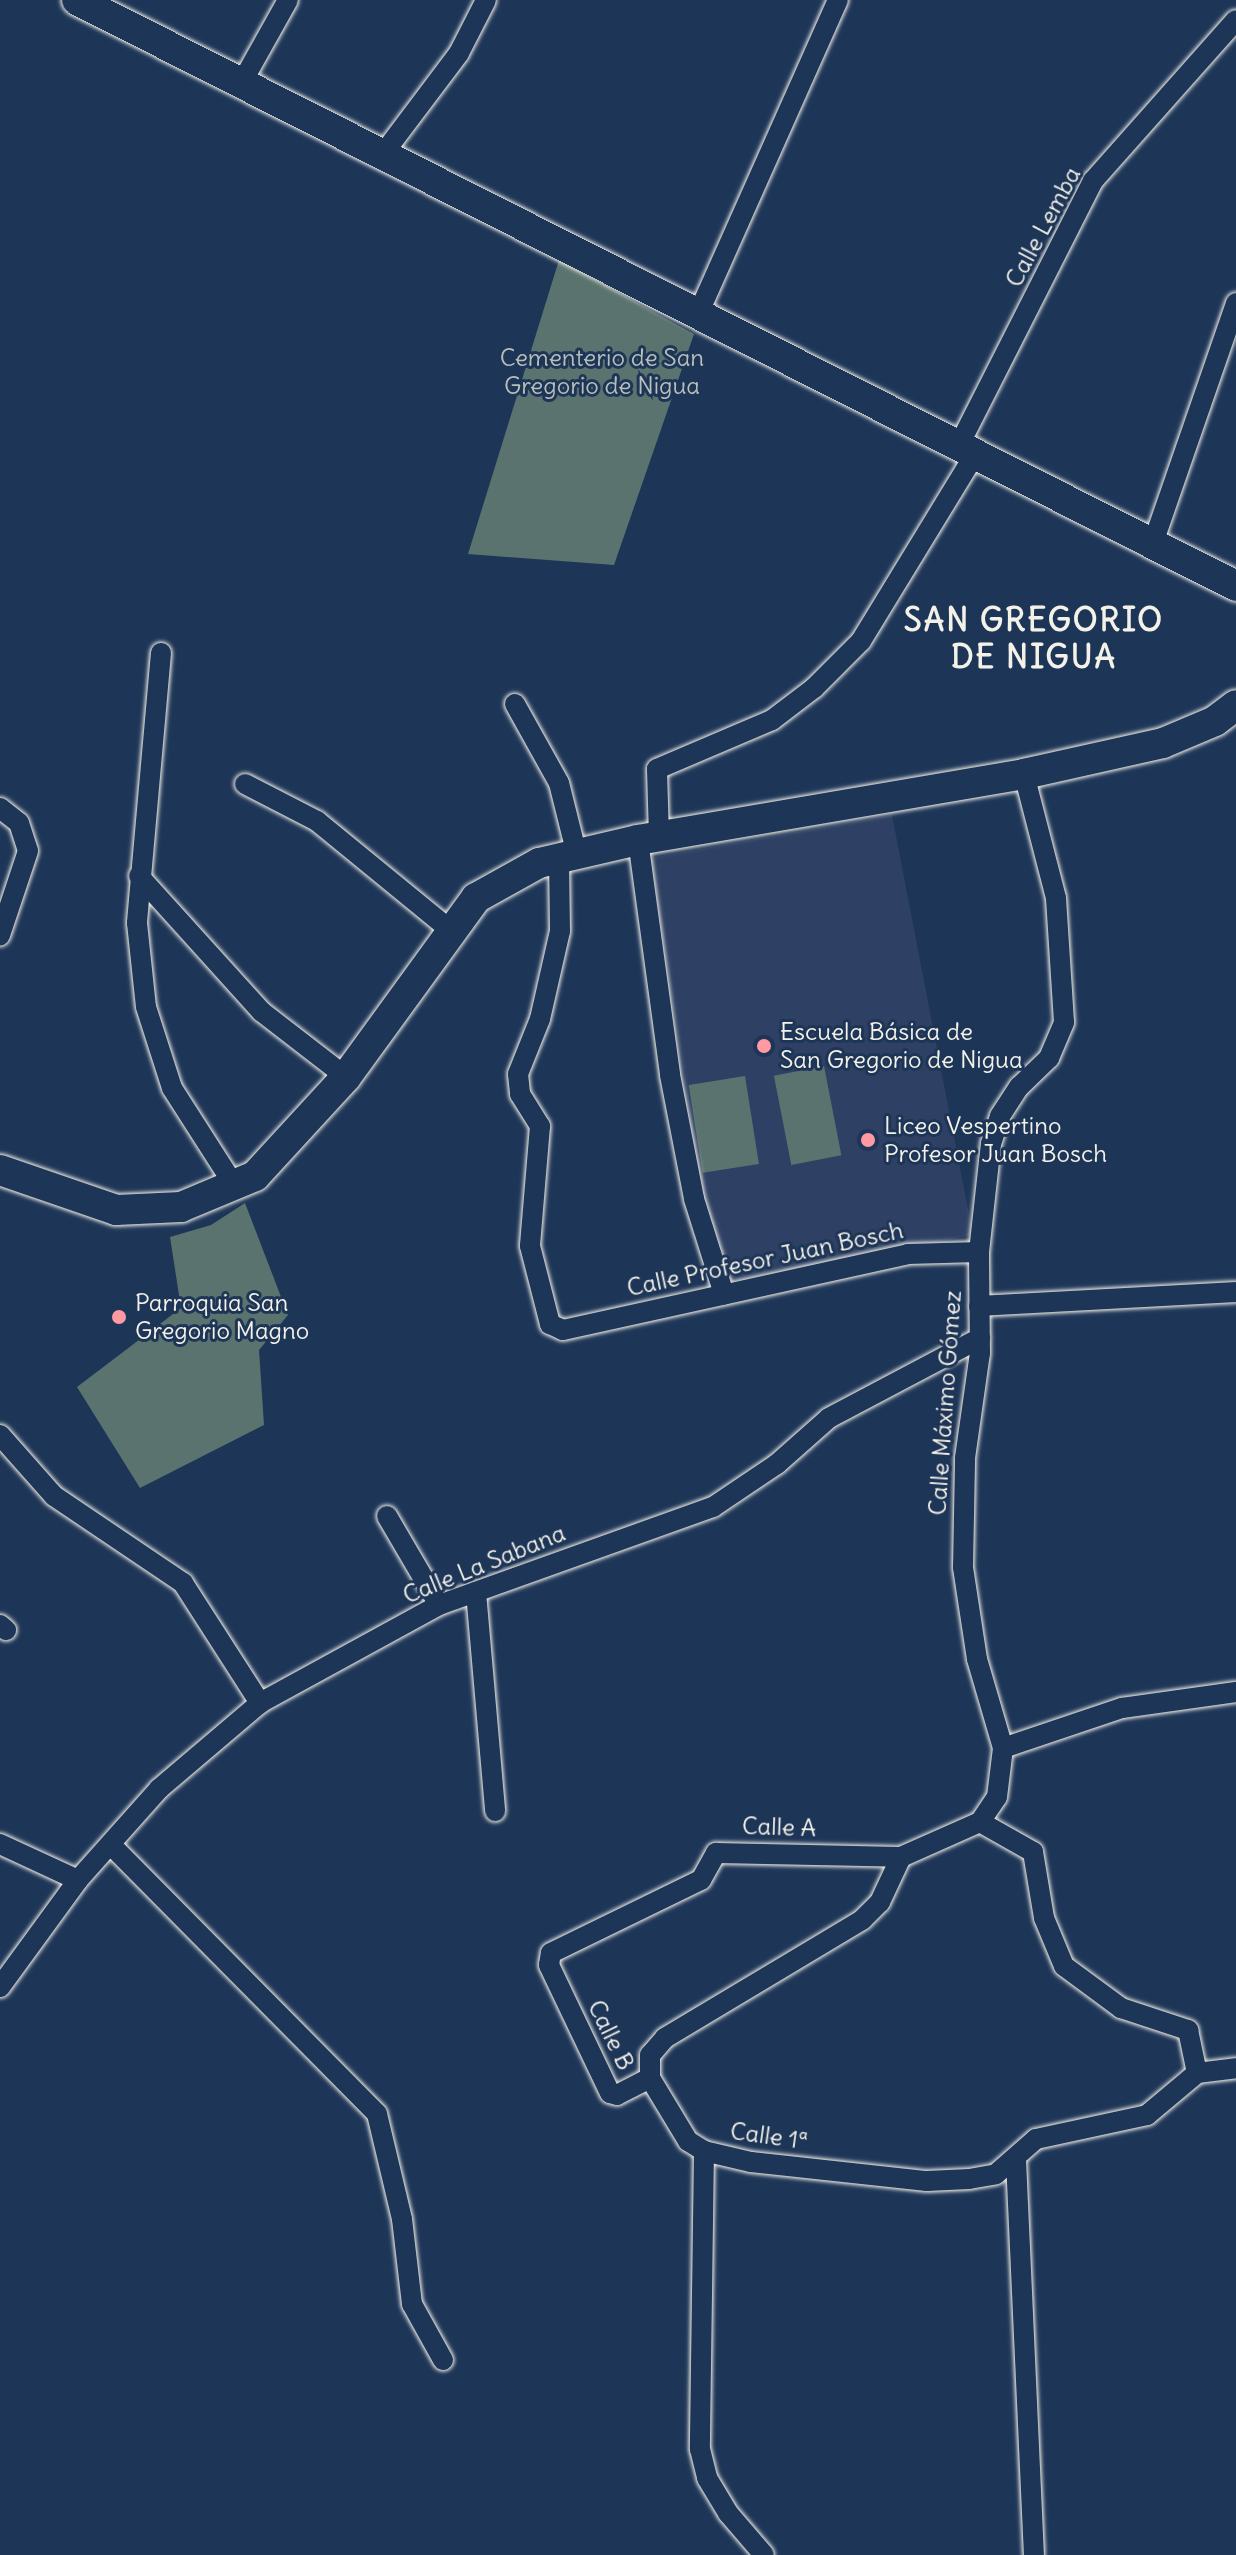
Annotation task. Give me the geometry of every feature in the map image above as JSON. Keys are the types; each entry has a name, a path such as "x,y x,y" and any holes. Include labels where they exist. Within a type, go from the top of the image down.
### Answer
{"street":[{"path":"77,0 1236,586"},
{"path":"241,84 288,0"},
{"path":"383,154 459,53 486,0"},
{"path":"699,312 838,0"},
{"name":"Calle Lemba","path":"648,839 657,769 772,720 852,651 967,449 1093,181 1236,20"},
{"path":"1153,543 1236,303"},
{"path":"161,653 137,923 146,1007 157,1050 172,1088 234,1185"},
{"path":"515,704 559,783 568,857"},
{"path":"0,1170 116,1210 181,1207 255,1176 346,1077 476,898 539,863 648,839 1024,774 1163,743 1215,721 1236,705"},
{"name":"Calle Máximo Gómez","path":"980,1822 997,1797 1003,1748 977,1659 963,1567 965,1458 980,1338 979,1252 991,1144 1000,1116 1019,1087 1049,1058 1064,1022 1056,898 1024,774"},
{"path":"245,784 317,821 450,930"},
{"path":"0,808 19,823 28,851 0,935"},
{"path":"648,839 670,1075 694,1199 724,1294"},
{"name":"Calle Profesor Juan Bosch","path":"568,857 560,931 540,1019 518,1074 520,1094 540,1126 530,1246 536,1282 550,1324 563,1330 908,1254 979,1252"},
{"path":"139,876 262,1012 346,1077"},
{"path":"979,1306 1236,1292"},
{"name":"Calle La Sabana","path":"0,1987 78,1880 159,1789 260,1703 439,1605 713,1507 777,1464 829,1418 980,1338"},
{"path":"0,1435 54,1496 183,1583 260,1703"},
{"path":"387,1516 439,1605"},
{"path":"476,1592 495,1811"},
{"path":"1003,1748 1122,1708 1236,1692"},
{"path":"650,2078 650,2055 665,2038 862,1920 880,1902 901,1857 980,1822 1033,1852 1044,1918 1064,1966 1121,2008 1188,2030 1197,2073 1236,2068"},
{"path":"0,1844 78,1880"},
{"path":"111,1845 377,2114 402,2219 412,2304 443,2360"},
{"name":"Calle A","path":"549,1959 701,1880 712,1857 721,1851 901,1857"},
{"name":"Calle B","path":"549,1959 610,2093 617,2095 650,2078"},
{"name":"Calle 1ª","path":"650,2078 688,2141 704,2151 751,2162 927,2181 996,2174 1016,2160 1036,2139 1147,2115 1197,2073"},
{"path":"704,2151 700,2449 707,2478 728,2513 764,2555"},
{"path":"1016,2160 1034,2555"}],"shaded area":[{"name":"Escuela Básica de San Gregorio de Nigua","path":"892,815 973,1235 739,1280 726,1274 701,1186 651,858"}],"green space":[{"name":"Cementerio de San Gregorio de Nigua","path":"559,260 694,334 614,565 468,554"},
{"path":"824,1066 841,1155 791,1165 774,1076"},
{"path":"745,1076 759,1164 703,1173 689,1085"},
{"path":"245,1203 288,1315 259,1350 264,1425 140,1488 77,1387 181,1308 170,1237 211,1225"}],"place":[{"name":"Escuela Básica de San Gregorio de Nigua","path":"764,1046"},
{"name":"Liceo Vespertino Profesor Juan Bosch","path":"868,1140"},
{"name":"Parroquia San Gregorio Magno","path":"119,1317"}],"district":[{"name":"SAN GREGORIO DE NIGUA","path":"1034,640"}]}
